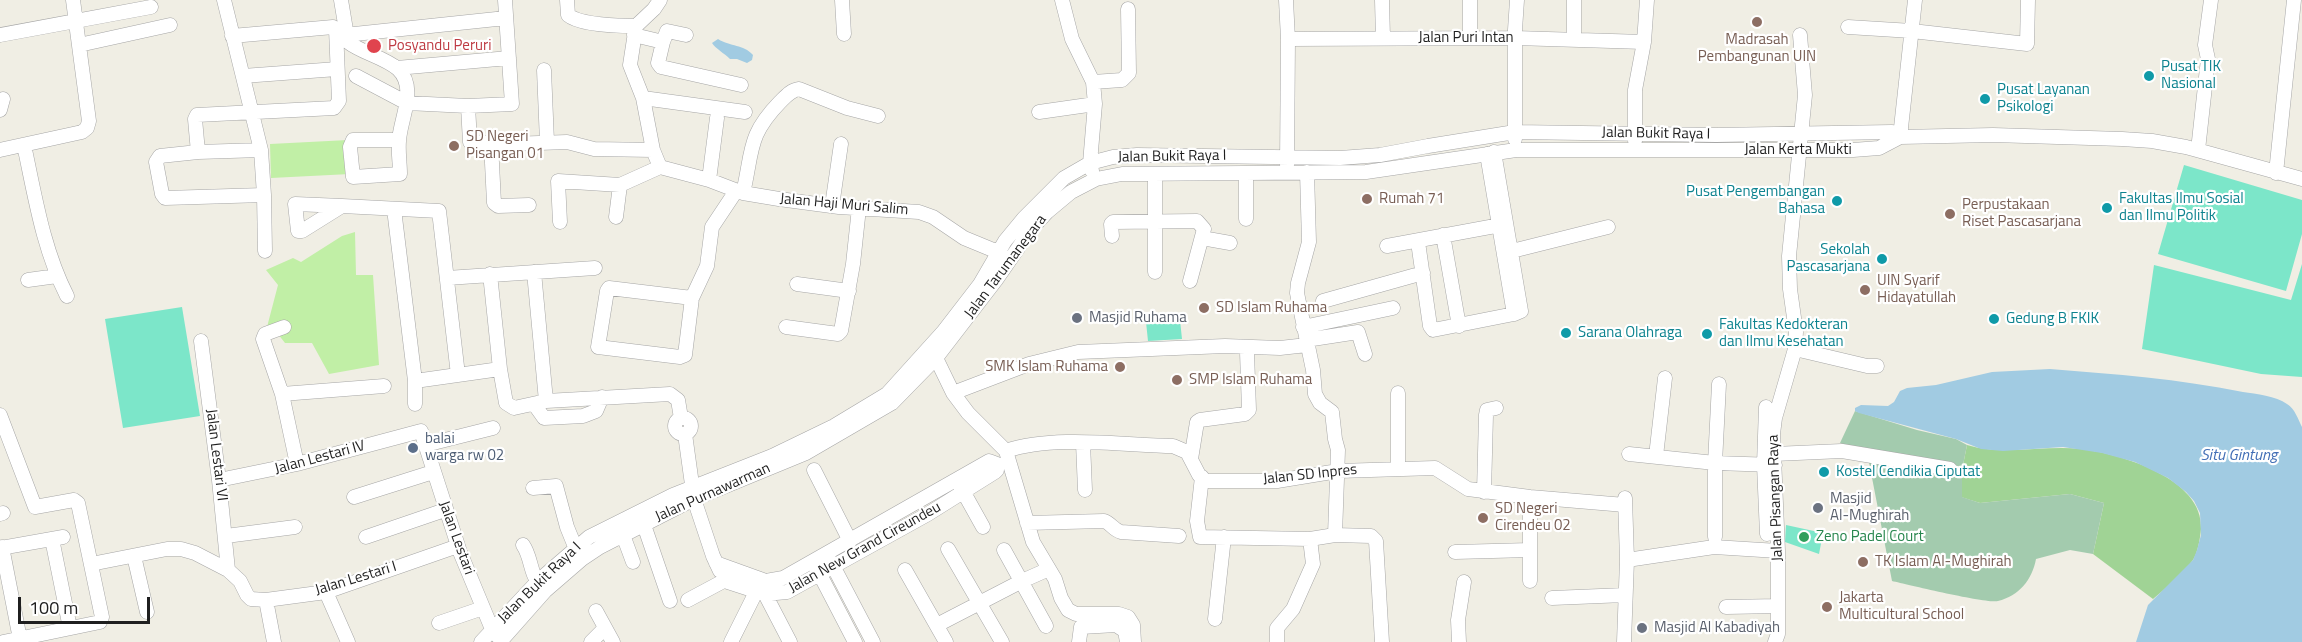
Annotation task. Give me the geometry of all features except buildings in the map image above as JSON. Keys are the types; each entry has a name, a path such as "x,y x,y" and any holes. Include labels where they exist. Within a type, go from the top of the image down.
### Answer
{"street":[{"path":"0,150 82,132 87,128 89,120 73,0"},
{"path":"215,0 251,111 261,150 265,251"},
{"path":"224,0 238,73"},
{"path":"341,0 345,35 350,44 397,68 406,82 407,103 398,140"},
{"path":"356,76 407,103 468,106 512,104 505,0"},
{"path":"567,0 570,18 616,26 663,42"},
{"path":"560,222 558,181 620,185 660,167 653,150 643,98 630,65 635,31 660,0"},
{"path":"842,0 844,34"},
{"path":"1062,0 1072,39 1093,82 1095,104 1093,171"},
{"path":"1286,0 1287,165"},
{"path":"1382,0 1383,38"},
{"path":"1470,0 1470,38"},
{"path":"1516,150 1517,0"},
{"path":"1574,0 1574,39"},
{"path":"1639,151 1635,90 1644,42 1647,0"},
{"path":"1900,137 1915,0"},
{"path":"1848,27 1912,31 2027,44 2028,0"},
{"path":"2198,150 2208,59 2205,45 2211,0"},
{"path":"2276,173 2296,42 2294,0"},
{"path":"1,32 76,22 151,7"},
{"path":"1093,82 1122,80 1129,73 1128,9"},
{"path":"345,35 506,18"},
{"path":"79,45 170,25"},
{"path":"198,152 195,119 197,115 334,108 339,101 337,32 333,27 232,36"},
{"path":"686,34 667,31 658,63 662,67 741,85"},
{"name":"Jalan Pisangan Raya","path":"1775,642 1778,634 1778,551 1771,467 1773,426 1795,349 1796,333 1790,289 1789,256 1805,84 1800,35"},
{"name":"Jalan Puri Intan","path":"1288,39 1515,38 1644,42"},
{"path":"397,68 509,58"},
{"path":"238,73 337,69"},
{"path":"544,70 547,142"},
{"path":"692,297 609,288 598,347 680,357 685,355 692,297 707,266 712,227 740,192 750,154 763,120 790,92 799,89 847,108 878,116"},
{"path":"643,98 745,112"},
{"path":"1039,112 1095,104"},
{"path":"468,106 468,140 470,142 567,142 612,151 653,150"},
{"path":"709,180 717,118"},
{"name":"Jalan Bukit Raya I","path":"773,461 887,394 944,332 1003,256 1024,218 1064,178 1093,171 1113,157 1137,155 1287,165 1370,156 1515,132 1716,135 1801,141"},
{"path":"1570,134 1571,149"},
{"name":"Jalan Kerta Mukti","path":"1287,165 1307,172 1366,172 1516,150 1639,151 1801,141 1872,149 1886,146 1900,137 1994,135 2122,138 2152,141 2198,150 2302,179"},
{"path":"491,143 494,203 498,206 529,205"},
{"path":"24,144 45,242 67,296"},
{"path":"832,206 841,144"},
{"path":"1428,146 1430,161"},
{"path":"261,150 198,152 157,158 156,162 162,194 165,198 264,195"},
{"path":"1418,242 1430,326 1437,330 1521,311 1507,252 1490,153"},
{"name":"Jalan Tarumanegara","path":"936,358 996,280 1003,256 1093,171 1122,174 1246,173 1287,165"},
{"name":"Jalan Haji Muri Salim","path":"660,167 709,180 740,192 832,206 920,212 933,217 964,238 1003,256"},
{"path":"1307,172 1309,242 1297,293 1315,394 1320,403 1330,408 1333,416 1338,450 1335,535"},
{"path":"1245,219 1246,173"},
{"path":"1155,174 1155,272"},
{"path":"1064,178 1071,192"},
{"path":"616,217 620,185"},
{"path":"342,206 439,211 458,375"},
{"path":"786,327 838,334 841,331 849,291 859,208"},
{"path":"394,209 415,381 415,404"},
{"path":"1112,236 1111,224 1113,222 1197,221 1204,229 1190,281"},
{"path":"1387,246 1503,225"},
{"path":"1507,252 1608,227"},
{"path":"1443,235 1459,326"},
{"path":"1202,238 1230,243"},
{"path":"447,278 595,268"},
{"path":"534,272 540,403"},
{"path":"1323,301 1423,273"},
{"path":"490,274 506,403 514,408 602,397 670,394 678,400 681,418 677,421 676,430 680,434 685,434 693,494 716,563 725,581 760,593 790,642"},
{"path":"28,280 57,276"},
{"path":"797,284 849,291"},
{"path":"953,393 1029,364 1078,352 1225,346 1280,348 1305,337 1393,308"},
{"path":"285,327 265,334 263,339 282,394 297,464"},
{"path":"1305,337 1358,332 1365,354"},
{"name":"Jalan Lestari VI","path":"201,341 226,536 228,570"},
{"path":"1795,349 1867,366 1877,366"},
{"path":"1191,459 1197,422 1245,414 1249,410 1247,352"},
{"path":"936,358 953,393 983,430 1006,451 1033,542 1049,569 1068,610 1076,614 1119,614 1128,617 1133,625 1134,642"},
{"name":"Jalan Purnawarman","path":"496,637 541,587 578,553 623,535 641,521 693,494 773,461 806,453 892,404 936,358"},
{"path":"415,381 500,369"},
{"path":"1656,456 1665,378"},
{"path":"1716,537 1715,463 1719,384"},
{"path":"282,394 384,386"},
{"path":"1398,393 1398,468"},
{"path":"1766,407 1771,467 1767,534"},
{"path":"1484,492 1486,415 1487,410 1496,408"},
{"path":"0,415 35,507 74,500 78,503 102,620 3,642"},
{"path":"425,445 493,428"},
{"name":"Jalan Lestari IV","path":"219,480 297,464 421,431"},
{"name":"Jalan Lestari","path":"421,431 458,546 496,637"},
{"path":"1006,451 1021,446 1046,443 1173,446 1187,452 1202,477 1197,521 1200,537 1310,539 1335,535 1371,536 1376,541 1382,642"},
{"path":"1083,443 1085,490"},
{"path":"1629,454 1771,467 1842,451 1950,469"},
{"path":"716,563 773,581 783,578 850,541 960,486 989,461 997,464 998,470"},
{"name":"Jalan SD Inpres","path":"1202,477 1206,481 1277,481 1338,471 1435,468 1468,489 1484,492 1530,497 1625,501 1627,560 1624,642"},
{"path":"814,470 850,541"},
{"path":"354,497 433,472"},
{"path":"533,488 556,486 578,553"},
{"path":"960,486 983,527"},
{"name":"Jalan New Grand Cireundeu","path":"760,593 787,592 834,568 960,486"},
{"path":"1530,497 1530,581"},
{"path":"366,537 445,510"},
{"path":"641,521 670,601"},
{"name":"Jalan Bukit Raya I","path":"578,553 604,529 641,521"},
{"path":"1027,523 1104,521 1116,531 1179,536"},
{"path":"226,536 295,527"},
{"path":"623,535 633,562"},
{"path":"1215,619 1224,537"},
{"path":"20,639 1,548 58,538 70,628"},
{"path":"1276,642 1277,628 1293,609 1313,564 1310,539"},
{"path":"523,545 530,570 541,587"},
{"name":"Jalan Lestari I","path":"266,600 326,592 458,546"},
{"path":"1627,560 1714,547 1778,551"},
{"path":"92,564 167,549 181,549 195,553 228,570 240,581 251,599 266,600 274,642"},
{"path":"948,549 1002,642"},
{"path":"1004,550 1046,626"},
{"path":"1455,552 1530,550"},
{"path":"826,554 873,642"},
{"path":"134,556 147,612"},
{"path":"813,561 855,642"},
{"path":"937,625 1022,580 1049,569"},
{"path":"905,570 946,642"},
{"path":"688,600 740,572"},
{"path":"1459,642 1458,620 1464,582"},
{"path":"326,592 348,642"},
{"path":"731,642 760,593"},
{"path":"1552,598 1625,595"},
{"path":"1726,607 1778,606"},
{"path":"439,623 483,608"},
{"path":"596,611 613,642"},
{"path":"1079,642 1081,627 1116,626 1125,631 1127,642"},
{"path":"591,642 606,628"},
{"name":"Jalan Bukit Raya I","path":"482,642 496,637"}],"green space":[{"path":"348,140 350,174 271,178 270,144"},
{"path":"2184,165 2302,200 2302,234 2286,291 2158,254"},
{"path":"355,232 356,275 373,275 379,365 329,374 312,343 285,343 274,329 267,327 278,285 266,270 293,258 301,262 342,236"},
{"path":"2302,264 2302,377 2261,374 2142,349 2154,265 2291,300"},
{"path":"182,307 200,416 123,428 105,319"},
{"path":"1180,320 1182,339 1148,341 1146,322"},
{"path":"1855,411 1956,439 1967,445 1962,470 1962,497 1980,503 2070,494 2104,503 2093,554 2070,550 2036,559 2031,574 2023,586 2012,595 1998,601 1965,597 1892,581 1867,452 1840,443"},
{"path":"1967,445 1995,450 2081,449 2138,463 2158,472 2189,496 2198,511 2201,529 2195,557 2179,576 2153,599 2093,554 2104,503 2070,494 1980,503 1961,497 1962,470"},
{"name":"Zeno Padel Court","path":"1786,525 1823,533 1819,554 1785,542"}],"water":[{"path":"718,39 749,51 753,55 752,60 747,63 730,59 712,43"},
{"name":"Situ Gintung","path":"2050,369 2219,387 2272,397 2290,406 2302,427 2302,642 2136,642 2148,605 2193,560 2201,535 2200,513 2194,501 2168,478 2135,462 2102,453 2063,447 2003,451 1981,449 1956,439 1855,411 1855,408 1861,405 1888,406 1894,402 1900,391 1907,388 1936,385 1992,372"}],"place":[{"name":"Madrasah Pembangunan UIN","path":"1757,22"},
{"name":"Posyandu Peruri","path":"374,46"},
{"name":"Pusat TIK Nasional","path":"2149,76"},
{"name":"Pusat Layanan Psikologi","path":"1985,99"},
{"name":"SD Negeri Pisangan 01","path":"454,146"},
{"name":"Rumah 71","path":"1367,199"},
{"name":"Pusat Pengembangan Bahasa","path":"1837,201"},
{"name":"Fakultas Ilmu Sosial dan Ilmu Politik","path":"2107,208"},
{"name":"Perpustakaan Riset Pascasarjana","path":"1950,214"},
{"name":"Sekolah Pascasarjana","path":"1882,259"},
{"name":"UIN Syarif Hidayatullah","path":"1865,290"},
{"name":"SD Islam Ruhama","path":"1204,308"},
{"name":"Masjid Ruhama","path":"1077,318"},
{"name":"Gedung B FKIK","path":"1994,319"},
{"name":"Sarana Olahraga","path":"1566,333"},
{"name":"Fakultas Kedokteran dan Ilmu Kesehatan","path":"1707,334"},
{"name":"SMK Islam Ruhama","path":"1120,367"},
{"name":"SMP Islam Ruhama","path":"1177,380"},
{"name":"balai warga rw 02","path":"413,448"},
{"name":"Kostel Cendikia Ciputat","path":"1824,472"},
{"name":"Masjid Al-Mughirah","path":"1818,508"},
{"name":"SD Negeri Cirendeu 02","path":"1483,518"},
{"name":"Zeno Padel Court","path":"1804,537"},
{"name":"TK Islam Al-Mughirah","path":"1863,562"},
{"name":"Jakarta Multicultural School","path":"1827,607"},
{"name":"Masjid Al Kabadiyah","path":"1642,628"}]}
